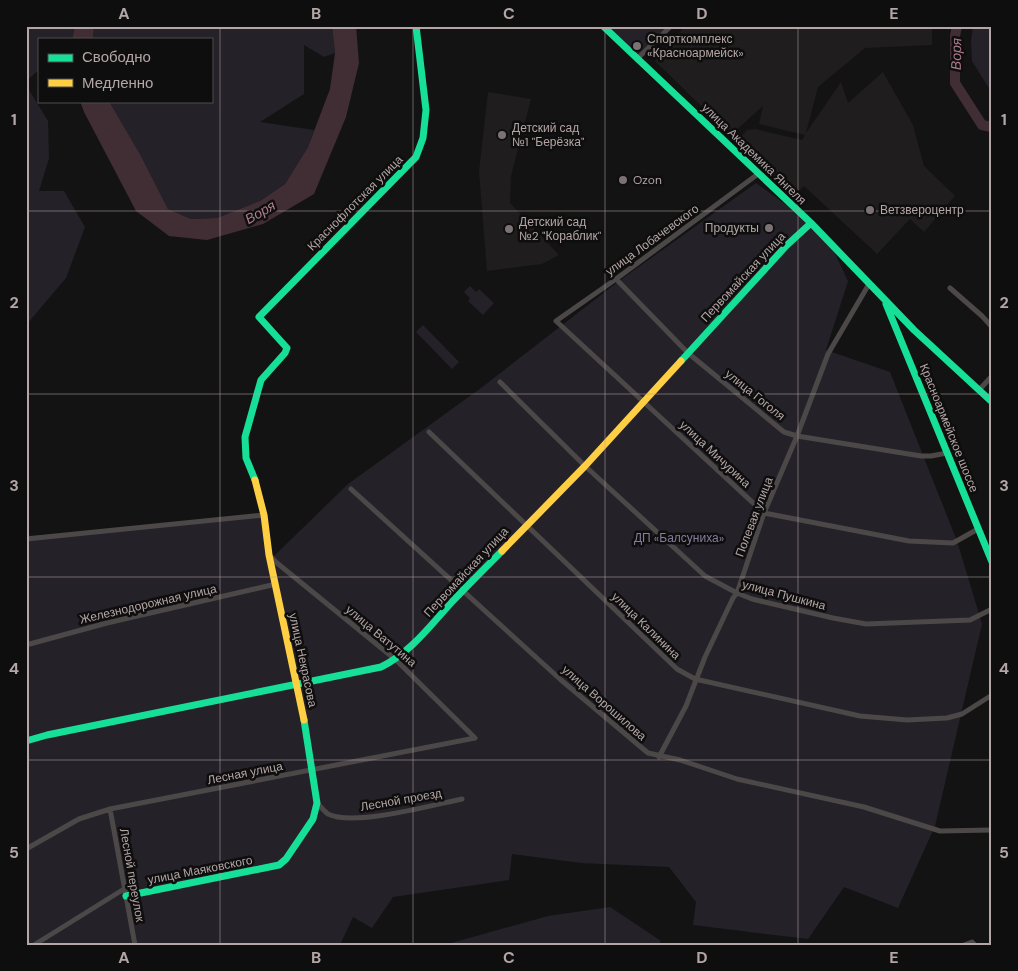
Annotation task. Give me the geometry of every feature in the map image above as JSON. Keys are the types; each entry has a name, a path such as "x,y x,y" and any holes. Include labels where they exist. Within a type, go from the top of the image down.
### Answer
{"street":[{"name":"Краснофлотская улица","path":"259,317 416,157 422,138 426,110 416,26"},
{"name":"улица Академика Янгеля","path":"604,26 810,223 884,301"},
{"path":"637,59 671,26"},
{"name":"улица Лобачевского","path":"556,321 758,174"},
{"name":"Первомайская улица","path":"26,741 48,734 382,667 396,660 425,633 463,590 584,466 786,246 810,223"},
{"name":"улица Гоголя","path":"616,279 688,353 784,432 797,436 921,456 947,453"},
{"name":"Полевая улица","path":"659,757 686,706 695,679 737,593 764,513 797,436 828,354 869,284"},
{"path":"950,288 992,327"},
{"path":"884,301 992,402"},
{"name":"Красноармейское шоссе","path":"884,301 992,562"},
{"name":"улица Некрасова","path":"259,317 287,348 285,353 261,380 245,437 246,458 257,484 264,515 269,555 297,683 317,803"},
{"name":"улица Мичурина","path":"556,321 764,513"},
{"path":"901,342 907,330 914,330"},
{"path":"979,390 992,376"},
{"name":"улица Пушкина","path":"500,382 584,466 705,576 737,593 752,599 866,624 970,620 992,609"},
{"name":"улица Калинина","path":"429,432 677,670 695,679 860,716 907,720 947,718 962,714 992,695"},
{"name":"улица Ворошилова","path":"351,489 561,680 642,749 659,757 680,760 737,779 864,807 940,831 992,830"},
{"path":"764,513 909,541 953,543 978,529"},
{"path":"26,539 264,515"},
{"name":"улица Ватутина","path":"269,555 277,564 396,660 475,738"},
{"name":"Железнодорожная улица","path":"26,645 107,623 276,584"},
{"name":"Лесная улица","path":"26,849 79,819 110,809 475,738"},
{"name":"Лесной проезд","path":"317,803 328,814 344,818 364,819 462,799"},
{"name":"улица Маяковского","path":"34,945 125,892 280,865 313,818 317,803"},
{"name":"Лесной переулок","path":"110,809 134,944"},
{"path":"964,945 972,942 974,945"}],"shaded area":[{"path":"685,26 932,26 932,45 865,48 818,87 806,133 841,82 848,103 883,72 913,125 924,166 955,196 924,232 910,219 877,254 804,186 794,195 741,146 738,140 747,130 755,129 802,140 805,135 759,124 763,106 733,133 728,132 655,61"},
{"path":"488,92 531,99 511,176 510,203 559,255 542,264 487,271 479,171"}],"green space":[{"path":"26,26 75,26 72,38 38,38 38,71 26,81"},
{"path":"94,26 332,26 335,53 324,57 304,45 304,94 260,122 314,130 308,147 285,184 260,201 217,218 191,219 168,209 141,156 110,102 212,102 212,38 93,38"},
{"name":"Спорткомплекс «Красноармейск»","path":"603,26 671,26 637,59"},
{"path":"973,26 992,26 992,93 972,61 971,41"},
{"path":"26,85 48,121 49,158 39,191 64,191 85,227 66,278 27,324"},
{"name":"ДП «Балсуниха»","path":"756,183 811,223 831,245 848,281 826,350 890,372 957,541 982,624 935,826 898,908 844,887 808,939 693,925 696,902 669,867 581,863 512,854 509,880 393,897 372,928 353,917 340,945 26,945 26,536 93,532 262,514 273,557 348,484 481,388 619,281"},
{"path":"470,286 476,292 479,289 494,303 483,315 468,301 470,298 464,292"},
{"path":"423,325 459,362 452,369 416,332"},
{"path":"610,907 661,941 657,945 444,945 548,916"}],"water":[{"path":"75,26 94,26 93,38 72,38"},
{"path":"332,26 356,26 359,63 346,117 314,194 263,224 207,240 169,236 136,211 80,102 110,102 141,156 168,209 191,219 217,218 260,201 285,184 308,147 330,89 335,53"}],"waterway":[{"name":"Воря","path":"957,26 955,36 955,83 982,125 992,127"}],"traffic: fast":[{"path":"255,480 246,458 245,437 261,380 285,353 287,348 259,317 416,157 423,138 426,110 416,26"},
{"path":"603,26 811,223 914,330 992,402"},
{"path":"681,361 786,246 811,223"},
{"path":"886,304 992,562"},
{"path":"26,741 47,735 381,667 410,647 502,551"},
{"path":"126,896 279,865 286,859 313,819 317,803 304,720"}],"traffic: slow":[{"path":"502,551 585,466 681,361"},
{"path":"255,480 264,515 269,555 304,720"}],"place":[{"name":"Спорткомплекс «Красноармейск»","path":"637,46"},
{"name":"Детский сад №1 \"Берёзка\"","path":"502,135"},
{"name":"Ozon","path":"623,180"},
{"name":"Ветзвероцентр","path":"870,210"},
{"name":"Продукты","path":"769,228"},
{"name":"Детский сад №2 \"Кораблик\"","path":"509,229"}]}
